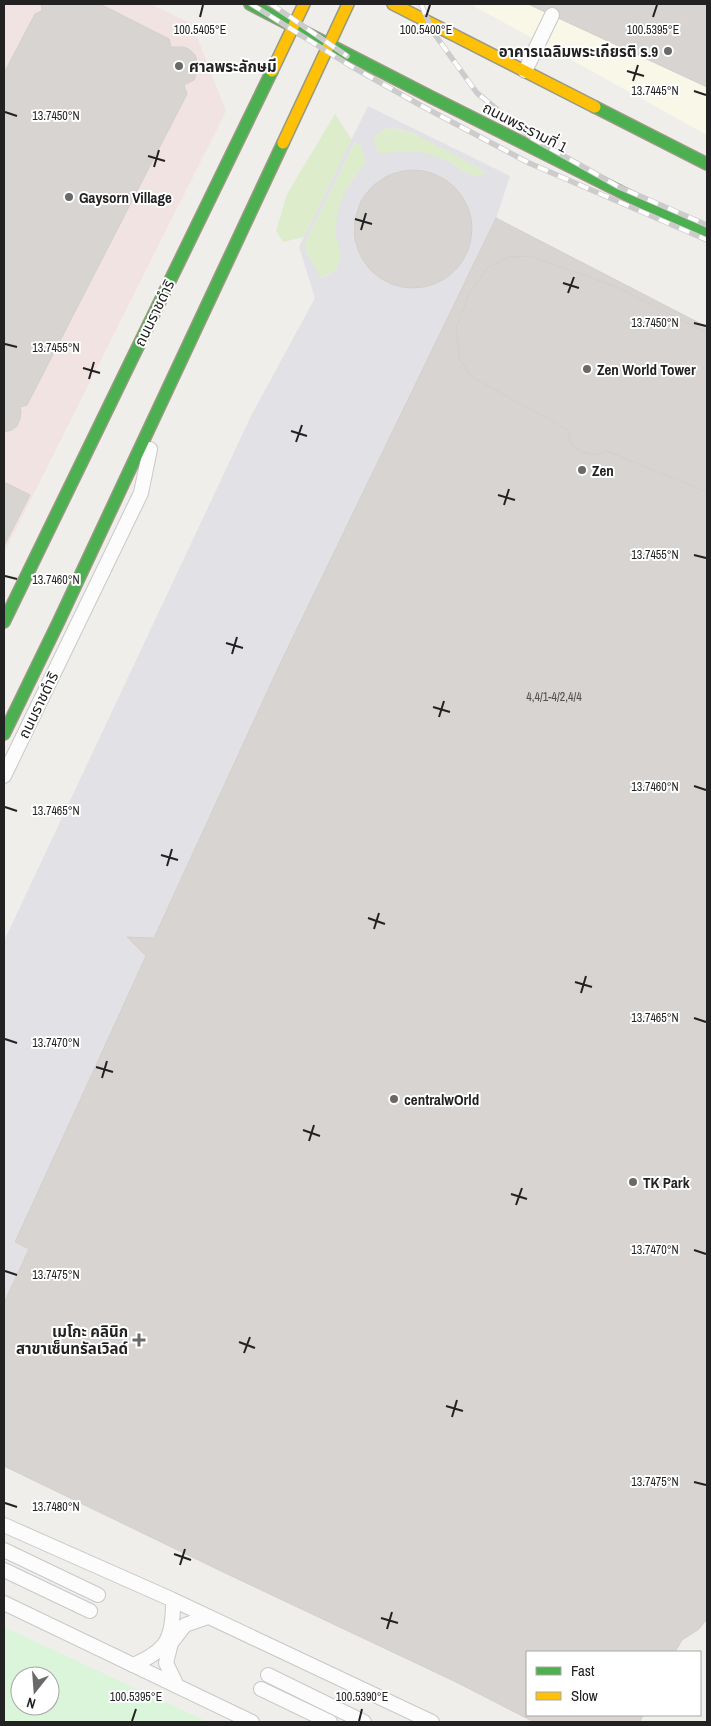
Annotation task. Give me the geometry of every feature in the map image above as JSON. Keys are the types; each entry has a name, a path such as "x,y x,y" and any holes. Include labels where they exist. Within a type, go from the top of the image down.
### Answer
{"main road":[{"name":"ถนนพระรามที่ 1","path":"250,4 707,235"},
{"name":"ถนนราชดำริ","path":"4,622 304,4"},
{"name":"ถนนราชดำริ","path":"4,734 158,412 348,4"},
{"path":"393,4 707,164"},
{"path":"412,4 420,17"}],"lane":[{"path":"525,71 552,15"},
{"name":"ถนนราชดำริ","path":"4,776 141,493 158,412"},
{"path":"4,1525 173,1600 432,1722"},
{"path":"4,1550 98,1595"},
{"path":"4,1570 90,1612"},
{"path":"133,1664 152,1657 167,1642 173,1622 173,1600"},
{"path":"4,1603 252,1722"},
{"path":"177,1686 166,1663 171,1643 185,1626 208,1617"},
{"path":"268,1676 364,1722"},
{"path":"262,1689 330,1722"}],"shaded area":[{"name":"Gaysorn Village","path":"4,4 151,4 192,24 226,111 4,553"},
{"path":"474,4 707,4 707,135 474,6"},
{"path":"368,106 510,176 496,219 279,666 15,1242 29,1249 4,1303 4,941 251,416 315,298 299,247","holes":["386,128 399,129 415,134 488,173 475,176 466,173 449,161 418,151 379,153 374,143 376,135","355,142 361,146 366,162 348,186 339,205 335,231 341,256 337,270 321,278 306,251 306,241","417,170 436,174 452,185 464,200 471,217 472,238 466,256 453,272 436,283 417,288 397,286 379,277 365,264 356,247 353,228 356,209 366,192 380,179 398,171"]}],"green space":[{"path":"335,114 352,140 304,237 283,242 276,231 287,194"},
{"path":"386,128 413,133 489,173 475,176 466,173 449,161 379,153 373,143 376,135"},
{"path":"355,142 361,146 366,162 348,186 339,246 341,256 337,270 320,278 306,251 306,241"},
{"path":"4,1627 208,1722 4,1722"}],"building":[{"name":"Gaysorn Village","path":"41,4 100,4 169,39 171,47 184,47 190,50 195,55 199,66 194,80 184,85 187,94 27,405 20,407 20,419 17,426 12,430 4,432 4,73 35,14 42,11"},
{"name":"อาคารเฉลิมพระเกียรติ ร.9","path":"528,4 707,4 707,87"},
{"path":"413,170 436,175 455,187 467,206 472,229 467,252 455,271 436,283 413,288 390,283 371,271 359,252 354,229 359,206 371,187 390,175"},
{"name":"centralwOrld","path":"496,218 707,327 707,1619 699,1629 682,1640 676,1651 526,1651 526,1716 643,1716 640,1722 534,1722 456,1682 4,1466 4,1303 29,1249 15,1242 146,956 127,937 154,938 279,666"},
{"name":"Zen World Tower","path":"530,256 617,287 707,333 707,492 607,451 595,455 582,452 571,444 568,430 472,377 460,360 456,328 470,292 488,267 509,257"},
{"path":"4,482 30,495 4,546"}],"railway":[{"path":"251,4 349,65 529,163 707,240"},
{"path":"271,4 347,56"},
{"path":"421,4 433,32 477,93 532,138 619,187 707,225"}],"traffic: fast":[{"path":"250,4 707,235"},
{"path":"4,622 272,71"},
{"path":"595,107 707,164"},
{"path":"4,734 283,143"}],"traffic: slow":[{"path":"272,71 304,4"},
{"path":"283,143 348,4"},
{"path":"393,4 595,107"}],"place":[{"name":"อาคารเฉลิมพระเกียรติ ร.9","path":"668,51"},
{"name":"ศาลพระลักษมี","path":"179,66"},
{"name":"Gaysorn Village","path":"69,197"},
{"name":"Zen World Tower","path":"587,369"},
{"name":"Zen","path":"582,470"},
{"name":"centralwOrld","path":"394,1099"},
{"name":"TK Park","path":"633,1182"},
{"name":"เมโกะ คลินิก สาขาเซ็นทรัลเวิลด์","path":"139,1340"}]}
